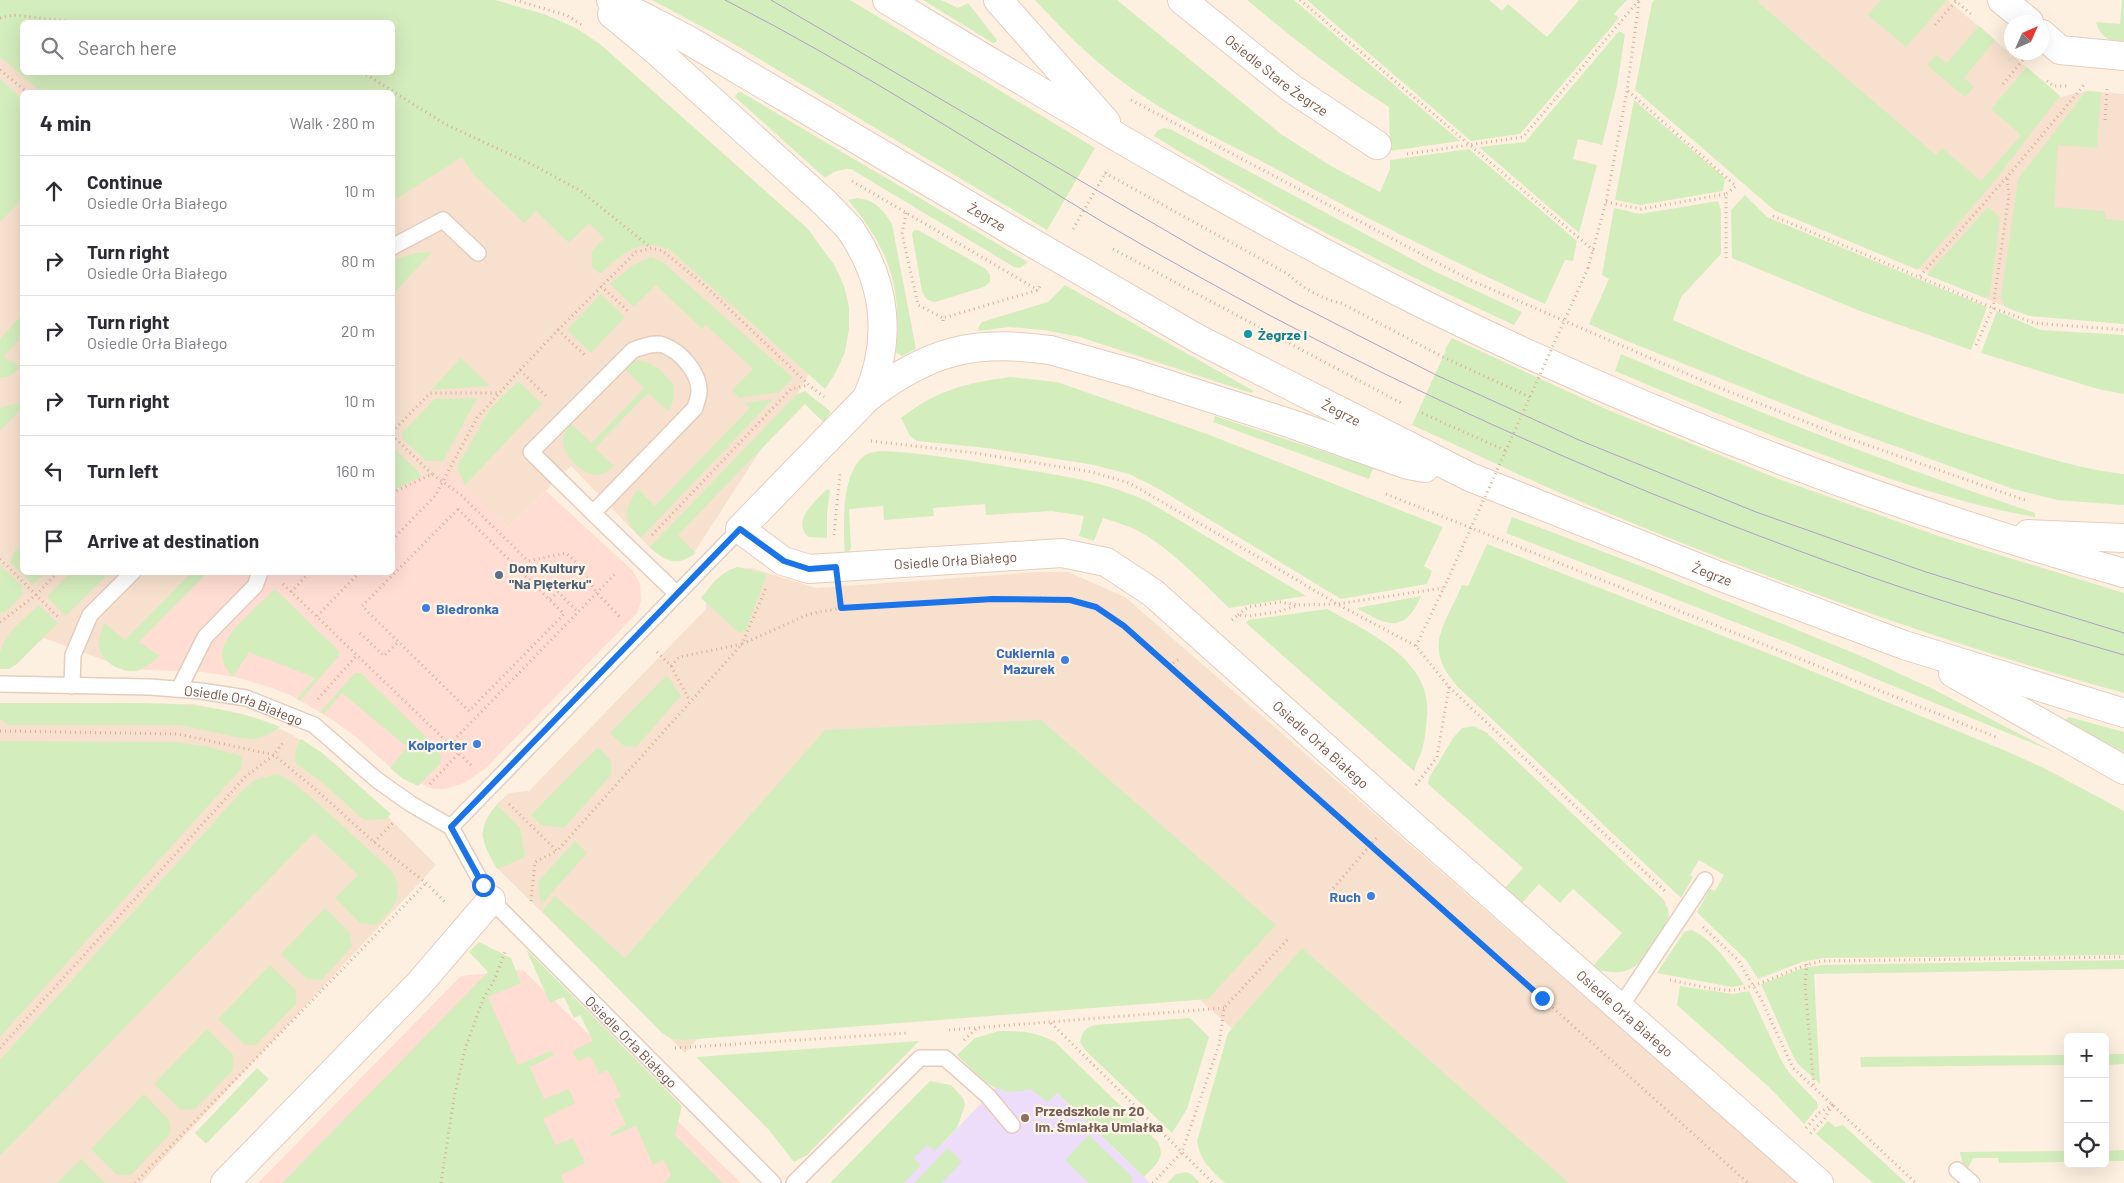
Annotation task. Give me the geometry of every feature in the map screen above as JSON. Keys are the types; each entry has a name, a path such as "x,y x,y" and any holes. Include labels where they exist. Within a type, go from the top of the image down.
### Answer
{"street":[{"path":"592,0 629,27 659,53 831,209 850,229 869,260 880,296 883,316 883,334 877,371 867,398"},
{"name":"Żegrze","path":"610,0 690,41 1200,340 1470,477 1719,576 1904,646 2032,686 2124,712"},
{"path":"887,0 1196,183 1427,306 1556,366 1688,422 1831,479 1988,532 2124,573"},
{"path":"998,0 1123,141"},
{"name":"Osiedle Stare Żegrze","path":"1182,0 1291,88 1377,145"},
{"path":"2002,0 2020,15"},
{"path":"2049,40 2060,50 2124,56"},
{"path":"740,529 867,398 917,365 950,352 1001,345 1050,350 1132,373 1289,423 1408,464 1470,477"},
{"name":"Osiedle Orła Białego","path":"740,529 784,561 809,569 1062,553 1106,562 1153,593 1619,1009 1819,1183"},
{"path":"1988,532 2124,538"},
{"path":"1904,646 2124,770"},
{"path":"226,1183 419,984 491,900"}],"lane":[{"path":"395,245 443,220 478,253"},
{"path":"593,513 695,408 699,392 696,374 680,355 663,345 650,345 633,350 531,452 634,554 677,594"},
{"path":"451,827 740,529"},
{"path":"72,686 73,655 90,615 129,575"},
{"path":"179,689 205,637 255,586 259,575"},
{"name":"Osiedle Orła Białego","path":"0,684 179,689 246,698 314,725 377,780 411,804 451,827 491,900 773,1183"},
{"path":"1619,1009 1704,880"},
{"path":"796,1182 920,1058 945,1058 988,1096 1012,1125"},
{"path":"1957,1170 1972,1183"}],"path":[{"path":"515,0 566,16 583,26"},
{"path":"1300,0 1594,251"},
{"path":"1377,145 1390,156 1523,137 1639,0"},
{"path":"864,447 871,440 975,453 1092,472 1129,483 1266,560 1337,604 1416,646 1506,451 1594,251 1606,202 1627,90 1639,0"},
{"path":"1935,25 1956,1"},
{"path":"0,18 13,15 58,20"},
{"path":"2003,84 2023,60"},
{"path":"0,70 25,90"},
{"path":"367,75 391,90"},
{"path":"1920,276 2007,177 2084,85"},
{"path":"2105,120 2108,88"},
{"path":"1606,202 1642,209 1726,194 1736,186 1627,90"},
{"path":"395,93 445,124 536,166 581,191 652,248 663,252 702,283 809,385 848,418"},
{"path":"1128,98 1470,280 1724,389 1844,437 2026,501"},
{"path":"1105,173 1288,274 1296,282 1330,300 1341,303 1443,357 1530,397"},
{"path":"1976,345 1992,308 2009,195 2007,177"},
{"path":"850,180 1038,290"},
{"path":"1726,194 1726,258"},
{"path":"906,213 902,234 918,305 943,318"},
{"path":"1773,216 1920,276 1992,308 2034,323 2124,330"},
{"path":"1074,227 1081,231"},
{"path":"395,537 435,496 477,418 498,393 636,252 652,248"},
{"path":"1112,248 1409,407"},
{"path":"601,286 629,312"},
{"path":"558,330 586,357"},
{"path":"520,370 548,398"},
{"path":"450,744 791,389 809,385"},
{"path":"824,397 830,390"},
{"path":"395,431 430,394 498,393"},
{"path":"1418,412 1506,451"},
{"path":"395,437 432,474 461,495 528,561 566,553 576,562 597,593"},
{"path":"840,472 834,538 841,608"},
{"path":"395,492 432,474"},
{"path":"1379,492 1472,527 2001,739"},
{"path":"393,575 362,606 469,711 564,614 458,509 395,573"},
{"path":"0,559 62,620"},
{"path":"0,622 36,595 55,575"},
{"path":"291,592 307,575"},
{"path":"317,616 357,575"},
{"path":"281,582 480,774"},
{"path":"1248,616 1277,612 1298,606 1337,604 1443,588"},
{"path":"550,599 558,592 578,612"},
{"path":"690,701 671,666 679,657 742,644 809,614 841,608 993,599 1038,598 1070,600 1096,607 1124,626 1748,1183"},
{"path":"1238,616 1248,607 1280,602 1298,606"},
{"path":"360,633 384,656 398,642"},
{"path":"503,798 557,851 742,644"},
{"path":"318,699 357,655"},
{"path":"1330,892 1371,845 1437,757 1449,687"},
{"path":"0,730 178,734 274,755 374,842 426,883 135,1183"},
{"path":"0,1048 246,776 274,755 284,740"},
{"path":"426,788 459,753"},
{"path":"374,842 396,819"},
{"path":"1152,1183 1182,1152 1219,1045 1224,1008 1290,937"},
{"path":"441,1183 454,1098 465,1049 484,997 493,983 507,948"},
{"path":"1665,979 1733,990 1753,985 1807,964 1822,961 2124,957"},
{"path":"1807,964 1805,985 1814,1089"},
{"path":"1050,1022 1213,1183"},
{"path":"1804,1134 1805,1128 1819,1113 1832,1105 1825,1118 1812,1132"}],"shaded area":[{"path":"0,0 20,20 20,75 395,74 826,349 692,556 663,558 650,548 571,466 508,528 442,465 431,483 395,448 395,90 20,90 20,575 199,575 112,663 44,638 0,669"},
{"path":"1655,0 1948,0 2004,48 2004,60 2018,60 2061,97 2087,91 2124,94 2124,320 2017,312 1796,215"},
{"path":"395,448 430,482 442,464 508,528 546,491 633,571 640,584 641,601 637,613 485,769 464,783 445,789 434,789 399,775 355,736 328,717 294,697 270,687 235,677 203,672 122,669 112,663 199,575 395,575"},
{"path":"752,568 816,588 1037,572 1068,572 1125,597 1799,1183 1407,1183 1003,826 876,834 685,1053 497,868 482,835 487,818 497,804 509,793 529,791 706,609 706,591 715,580 731,570"},
{"path":"0,703 194,704 253,717 291,734 336,764 436,865 141,1183 0,1183"},
{"path":"523,970 741,1183 258,1183 461,976"},
{"name":"Przedszkole nr 20 im. Śmiałka Umiałka","path":"1008,1046 1150,1183 835,1183 907,1109 943,1143 995,1089"}],"green space":[{"path":"0,0 495,0 544,14 576,28 600,44 808,229 835,266 844,286 849,307 849,329 845,352 836,372 825,389 670,250 659,246 640,246 623,254 600,274 592,267 592,251 604,238 589,223 569,243 536,211 524,223 474,175 462,157 395,200 395,90 40,90 22,75 395,75 395,20 20,20 20,74 0,57"},
{"path":"652,0 850,0 1095,148 1047,230 734,44"},
{"path":"923,0 941,0 958,8 968,3 997,40 996,42 993,43"},
{"path":"1035,0 1117,0 1281,134 1331,166 1380,192 1390,169 1390,160 1469,149 1577,241 1573,261 1565,260 1545,304 1443,256 1197,128 1157,105 1120,80 1097,61 1065,32"},
{"path":"1247,0 1294,0 1460,141 1390,151 1389,107 1316,56"},
{"path":"1307,0 1489,0 1502,11 1508,4 1547,37 1579,0 1627,0 1614,14 1619,18 1520,134 1471,141"},
{"path":"1654,0 1760,0 1758,2 1936,155 1942,148 1981,181 2021,135 1991,109 2027,67 2060,96 1989,188 1918,270 1774,210 1635,90"},
{"path":"1881,0 1947,0 1906,47 1868,15"},
{"path":"2122,0 2124,0 2124,46 2106,38 2096,22 2120,24"},
{"path":"1979,26 1995,40 1964,78 1974,87 1965,97 1927,65 1936,55 1947,63"},
{"path":"1619,31 1625,34 1617,86 1602,145 1578,139 1573,159 1597,165 1579,233 1479,147 1525,142"},
{"path":"0,79 20,96 20,201 0,222"},
{"path":"2086,91 2101,92 2097,148 2058,145 2054,207 2105,211 2105,219 2124,221 2124,324 2029,316 2004,306 2001,296 2018,179"},
{"path":"741,92 1028,262 1020,268 1014,267 851,169 837,171 825,178 735,97 737,93"},
{"path":"1634,100 1725,178 1723,191 1640,205 1615,200"},
{"path":"1163,128 1170,129 1434,271 1522,312 1514,325 1331,236 1241,187 1154,136 1157,131"},
{"path":"1745,195 1767,217 1987,307 1971,350 1860,311 1732,258 1731,210"},
{"path":"857,198 874,203 892,224 916,349 902,356 896,352 897,308 890,270 874,236 848,200"},
{"path":"1718,201 1721,210 1721,254 1681,297 1673,320 1796,372 1921,419 2065,463 2124,474 2124,505 2057,500 2013,489 1831,423 1589,324 1609,279 1602,275 1614,208 1640,214"},
{"path":"1988,207 2000,217 1990,295 1985,298 1927,275"},
{"path":"914,230 918,230 986,269 990,275 990,282 984,287 935,302 928,300 922,291 912,234"},
{"path":"432,252 395,292 395,259 415,253"},
{"path":"651,257 664,263 793,378 780,392 739,398 732,390 753,369 706,325 702,329 656,285 634,307 610,284 633,265"},
{"path":"1065,285 1253,392 1251,393 1080,337 1044,330 1010,327 978,331 982,322 1048,302"},
{"path":"601,294 625,317 591,353 567,330"},
{"path":"1997,311 2040,330 2124,335 2124,394 2098,389 1981,353"},
{"path":"20,317 20,339 3,357 20,366 20,368 10,376 0,378 0,339"},
{"path":"1452,338 1606,409 1776,478 1941,537 2124,593 2124,693 1982,651 1772,578 1565,495 1412,425 1445,349"},
{"path":"1621,354 1826,438 2035,513 2035,517 1988,507 1918,488 1760,431 1615,371"},
{"path":"461,358 490,386 431,390"},
{"path":"638,360 654,366 674,386 674,396 671,405 668,411 648,393 595,448 614,466 600,475 586,472 570,458 566,452 563,438 571,424 592,443 644,388 624,368 630,362"},
{"path":"1010,377 1057,382 1207,434 1443,527 1424,566 1432,571 1427,584 1341,599 1159,489 1129,474 1094,465 987,448 917,441 910,436 901,418 914,408 952,389"},
{"path":"518,381 542,404 465,485 457,467 490,409"},
{"path":"805,391 831,412 823,422 805,404 678,535 696,553 683,560 672,561 661,556 650,547 797,394"},
{"path":"477,398 443,461 426,461 402,438 402,433 435,399"},
{"path":"773,399 641,538 630,525 627,514 629,503 638,489 655,506 750,408 745,403"},
{"path":"20,403 20,410 0,431 0,408"},
{"path":"1215,416 1373,468 1369,479 1213,422"},
{"path":"395,449 418,471 421,477 396,489"},
{"path":"882,451 932,455 1033,471 1084,480 1116,489 1149,502 1306,596 1229,608 1191,571 1145,534 1103,518 1094,541 1079,536 1084,516 1052,511 986,515 985,504 933,508 934,516 884,520 883,506 849,509 851,547 849,552 845,553 845,502 851,475 856,464 864,456"},
{"path":"827,489 830,490 827,538 808,537 803,531 802,524 804,518 807,511"},
{"path":"1512,517 1643,567 1861,656 1933,689 2054,752 1786,642 1506,533"},
{"path":"1487,544 1780,658 2006,751 2044,768 2124,811 2124,955 1823,958 1802,962 1758,979 1746,960 1697,912 1710,889 1715,891 1724,875 1699,860 1690,875 1693,877 1681,898 1458,687 1447,673 1441,660 1439,648 1443,626 1462,585 1468,586"},
{"path":"20,546 20,572 10,562 13,554"},
{"path":"0,565 22,586 23,594 8,610 0,614"},
{"path":"738,567 767,574 746,630 739,633 701,598 722,575"},
{"path":"24,575 43,575 33,584"},
{"path":"68,575 107,575 66,616 47,597"},
{"path":"189,575 205,575 139,642 160,656 136,671 118,668 104,657 99,646 104,623 125,640"},
{"path":"275,589 339,651 339,656 300,701 297,699 315,678 249,652 233,677 222,659 223,647 234,629"},
{"path":"1421,596 1415,608 1408,616 1394,623 1377,619 1357,608"},
{"path":"39,605 58,623 17,664 9,669 0,669 0,654 10,633"},
{"path":"1327,609 1395,650 1420,679 1426,696 1427,716 1423,746 1415,766 1415,772 1246,623 1248,620"},
{"path":"355,673 361,673 440,751 441,763 418,786 403,779 390,768 407,747 342,693 324,714 320,712"},
{"path":"667,675 681,696 636,747 624,746 610,733"},
{"path":"0,703 176,704 238,713 280,727 267,735 255,739 241,738 179,725 8,725 0,719"},
{"path":"2069,717 2124,732 2124,752 2067,723 2066,719"},
{"path":"1041,720 1276,925 1208,999 683,1040 672,1039 662,1033 542,911 555,896 625,958 825,730"},
{"path":"1474,726 1487,733 1663,899 1668,909 1669,918 1647,955 1632,968 1622,972 1611,972 1592,967 1622,933 1573,889 1560,903 1539,884 1521,904 1504,889 1523,868 1428,784 1429,778 1453,738 1462,728"},
{"path":"301,739 321,752 391,814 386,819 364,820 323,783 295,763 296,748"},
{"path":"0,741 176,742 209,747 242,756 242,768 0,1037"},
{"path":"598,747 611,760 612,774 564,828 541,825 531,815"},
{"path":"277,774 286,778 311,797 392,871 398,887 396,901 388,914 376,925 360,923 335,898 358,875 314,833 0,1156 0,1060 241,792 255,780"},
{"path":"497,805 520,828 525,857 497,869 485,844 483,829 490,814"},
{"path":"575,841 587,853 541,905 538,882"},
{"path":"325,908 350,933 352,947 321,980 307,979 281,954"},
{"path":"1691,930 1698,933 1713,946 1744,985 1732,987 1657,973 1684,932"},
{"path":"479,942 511,958 521,983 488,997 518,1065 551,1051 554,1055 530,1067 544,1099 569,1089 575,1103 543,1119 556,1145 573,1138 585,1163 561,1175 564,1183 282,1183 488,972 469,952"},
{"path":"1302,948 1569,1183 1225,1183 1203,1160 1197,1141 1228,1033"},
{"path":"526,949 682,1106 675,1135 723,1183 664,1183 671,1176 664,1160 653,1165 636,1126 610,1137 611,1133 626,1125 614,1100 621,1096 608,1070 599,1074 590,1056 578,1061 572,1051 593,1041 580,1015 574,1018 564,997 550,1003"},
{"path":"2124,960 2124,969 1814,974 1820,1084 1798,1064 1793,1056 1761,984 1803,968 1822,965"},
{"path":"270,965 296,990 296,1004 256,1045 245,1045 218,1019"},
{"path":"1680,986 1733,994 1749,991 1781,1060 1790,1074 1817,1102 1818,1107 1804,1124 1770,1088 1677,1005"},
{"path":"1190,1018 1209,1037 1187,1109 1172,1133 1085,1050 1080,1042 1084,1031 1095,1025"},
{"path":"207,1029 234,1056 233,1070 195,1109 181,1110 154,1084"},
{"path":"999,1031 1028,1032 1055,1042 1158,1142 1161,1153 1160,1157 1144,1177 1057,1093 1048,1102 1030,1089 1018,1092 998,1089 981,1078 957,1055 975,1038"},
{"path":"919,1041 807,1155 794,1162 769,1130 696,1057"},
{"path":"2109,1054 2124,1054 2124,1064 2109,1065"},
{"path":"2064,1055 2064,1065 1861,1067 1860,1057"},
{"path":"257,1068 269,1079 206,1144 195,1133"},
{"path":"930,1081 951,1085 963,1098 965,1105 957,1128 935,1151 927,1145 914,1158 921,1165 904,1183 830,1183"},
{"path":"144,1094 169,1120 171,1133 131,1175 117,1175 91,1149"},
{"path":"1828,1121 1835,1127 1843,1125 1906,1183 1873,1183 1816,1134"},
{"path":"1089,1135 1132,1177 1132,1183 1089,1183 1065,1160"},
{"path":"948,1148 962,1162 942,1183 914,1183"},
{"path":"2124,1150 2124,1161 2109,1161 2109,1151"},
{"path":"2064,1151 2064,1162 1999,1163 1998,1158 1973,1158 1967,1170 1960,1152"},
{"path":"81,1159 105,1183 57,1183"},
{"path":"1186,1172 1191,1174 1200,1183 1167,1183 1176,1174"}],"tram line":[{"path":"725,0 868,79 1101,221 1164,257 1271,316 1417,390 1566,457 1717,520 1794,549 1934,598 2124,655"},
{"path":"771,0 1199,250 1295,303 1436,375 1579,440 1756,512 1926,572 2124,633"}],"place":[{"name":"Żegrze I","path":"1248,334"},
{"name":"Dom Kultury \"Na Pięterku\"","path":"499,575"},
{"name":"Biedronka","path":"426,608"},
{"name":"Cukiernia Mazurek","path":"1065,660"},
{"name":"Kolporter","path":"477,744"},
{"name":"Ruch","path":"1371,896"},
{"name":"Przedszkole nr 20 im. Śmiałka Umiałka","path":"1025,1118"}],"route":[{"path":"483,885 451,827 740,529 784,561 809,569 836,567 841,608 1038,598 1070,600 1096,607 1124,626 1542,998"}]}
